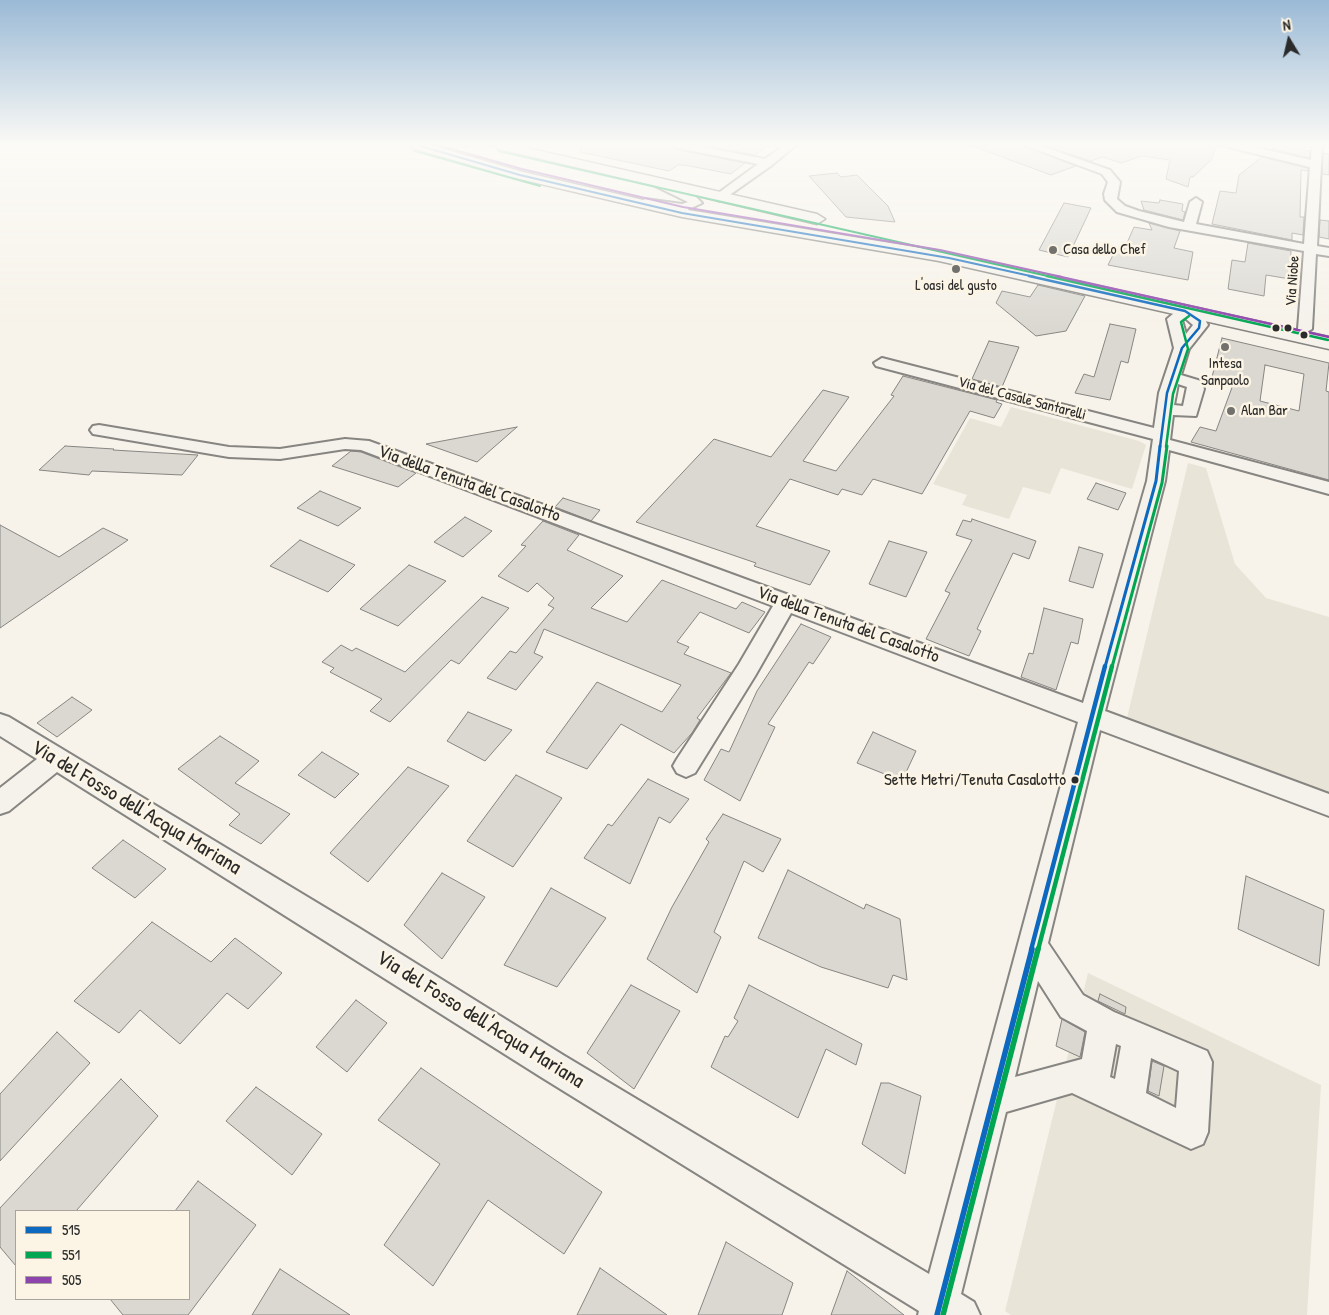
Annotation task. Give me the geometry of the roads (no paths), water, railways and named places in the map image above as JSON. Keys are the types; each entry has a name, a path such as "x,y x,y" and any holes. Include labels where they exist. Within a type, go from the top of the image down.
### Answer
{"main road":[{"path":"653,206 715,220 939,256 1186,307 1329,334"},
{"path":"761,206 1186,307 1329,343"}],"street":[{"path":"668,206 678,208 685,206"},
{"path":"1119,206 1143,217 1329,252"},
{"path":"1189,226 1195,206"},
{"name":"Via Niobe","path":"1305,329 1314,206"},
{"path":"947,1311 994,1098 1092,715 1156,481 1163,440 1165,409 1172,378 1182,348 1200,326 1198,318 1186,307 1174,319 1182,348"},
{"name":"Via del Casale Santarelli","path":"882,363 1163,440 1329,488"},
{"name":"Via della Tenuta del Casalotto","path":"99,430 229,452 280,454 345,444 367,447 1092,715 1329,805"},
{"path":"686,766 747,670 786,602"},
{"name":"Via del Fosso dell'Acqua Mariana","path":"0,724 947,1311"},
{"path":"0,803 55,759"},
{"path":"1033,946 1072,1006 1104,1023 1196,1062 1191,1132 1074,1077"},
{"path":"994,1098 1074,1077 1095,1074 1104,1023"},
{"path":"1128,1102 1138,1037"}],"place":[{"name":"Casa dello Chef","path":"1053,250"},
{"name":"L'oasi del gusto","path":"956,269"},
{"name":"Intesa Sanpaolo","path":"1225,347"},
{"name":"Alan Bar","path":"1231,411"},
{"name":"Sette Metri/Tenuta Casalotto","path":"1075,780"}]}
